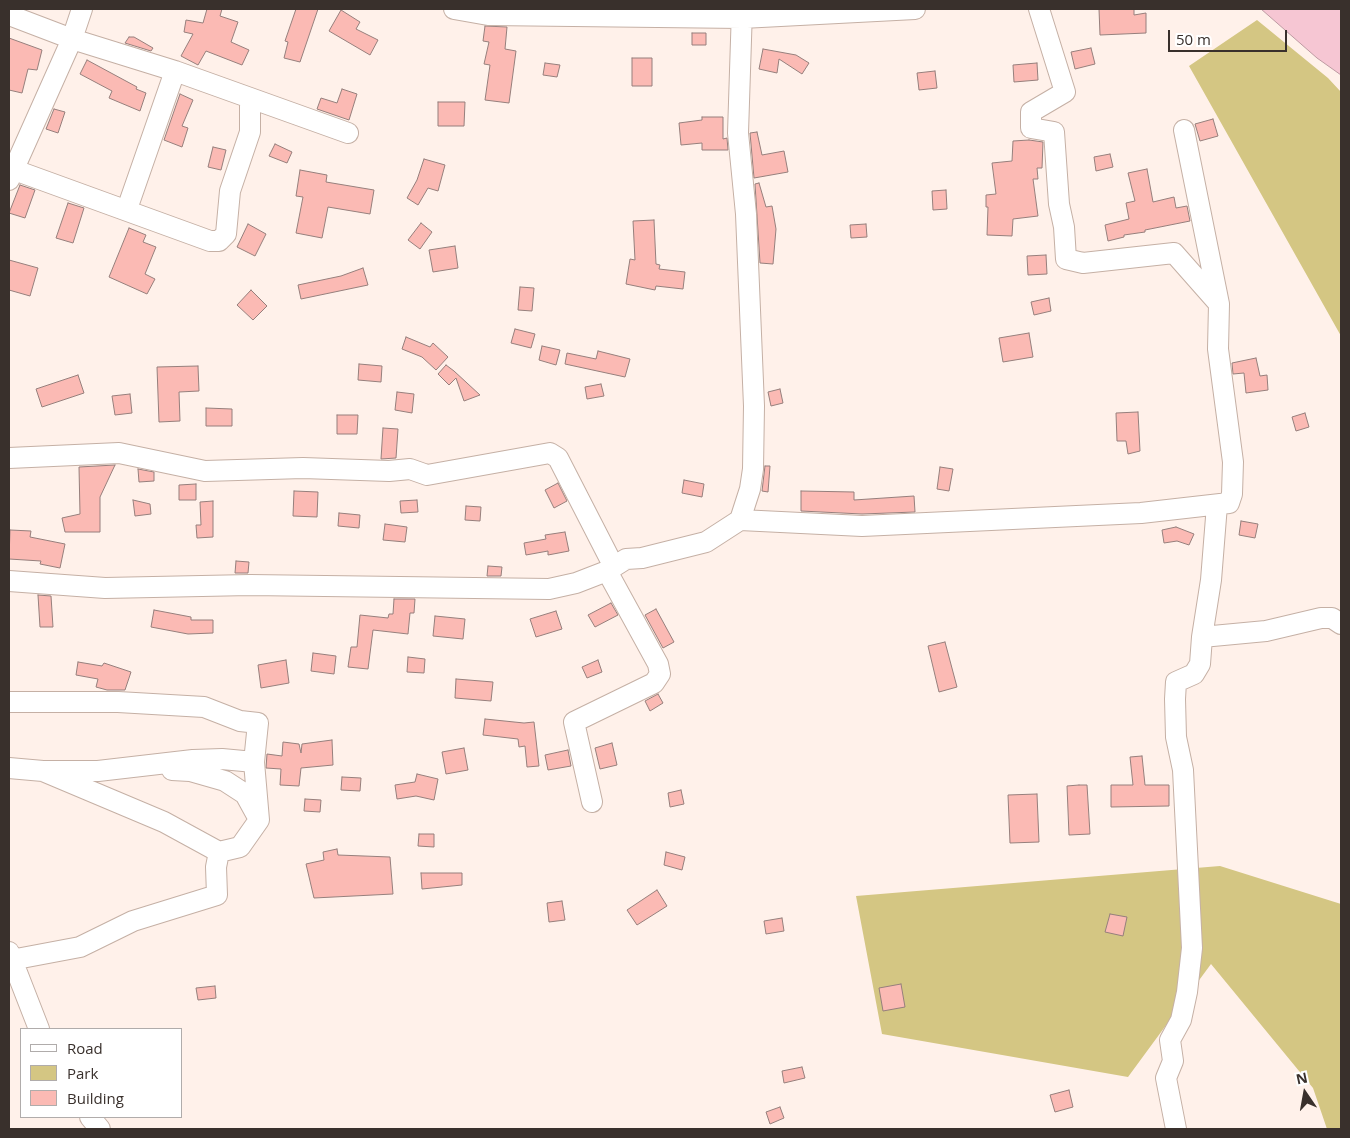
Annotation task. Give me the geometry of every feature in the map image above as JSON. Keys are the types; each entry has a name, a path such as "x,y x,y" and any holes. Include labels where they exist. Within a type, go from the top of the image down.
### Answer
{"street":[{"path":"82,9 72,39 10,172 127,209 210,241 224,238 230,191 251,124 250,98"},
{"path":"454,9 489,12 742,13 915,9"},
{"path":"1039,9 1065,92 1031,112 1031,128 1054,132 1059,204 1064,227 1066,259 1084,263 1174,253 1210,255"},
{"path":"740,520 750,489 753,469 754,406 746,214 738,133 742,13"},
{"path":"9,14 72,39 175,71 348,133"},
{"path":"127,209 175,71"},
{"path":"9,582 105,588 250,585 549,589 576,584 610,569 626,559 642,558 706,542 740,520 862,526 1141,513 1229,503 1232,494 1233,462 1218,348 1219,304 1184,130"},
{"path":"1174,253 1219,304"},
{"path":"9,458 119,453 205,471 303,468 389,471 410,469 427,475 550,453 558,458 610,569 658,664 660,674 654,683 574,722 592,802"},
{"path":"1176,1129 1166,1078 1173,1061 1170,1040 1181,1020 1188,992 1192,948 1183,770 1176,737 1176,682 1194,674 1200,664 1202,637 1211,580 1217,505"},
{"path":"1202,637 1266,631 1321,618 1332,618 1341,624"},
{"path":"9,702 118,702 204,707 240,721 258,723 254,762 260,820 240,848 219,852 164,822 43,771"},
{"path":"9,768 43,771 98,771 213,760 254,762"},
{"path":"138,767 190,771 225,781 245,794 260,820"},
{"path":"39,1028 10,956 80,947 133,921 217,895 216,867 219,852"},
{"path":"91,1118 100,1129"}],"green space":[{"path":"1257,20 1328,78 1341,92 1341,336 1189,66"},
{"path":"1220,866 1341,904 1341,1129 1327,1129 1313,1088 1211,964 1128,1077 882,1034 856,896"}],"shaded area":[{"path":"1261,9 1341,9 1341,75 1317,58"}],"building":[{"path":"207,9 222,9 220,16 238,22 231,42 249,50 242,65 206,51 198,65 181,56 193,34 184,32 186,20 203,23"},
{"path":"296,9 318,9 300,62 284,58 288,42 285,41"},
{"path":"1099,9 1134,9 1134,15 1146,13 1146,33 1100,35"},
{"path":"341,10 360,22 356,29 378,40 370,55 329,31"},
{"path":"485,26 507,27 505,49 516,51 509,103 485,100 490,65 484,64 489,42 483,41"},
{"path":"692,33 706,33 706,45 692,45"},
{"path":"129,37 134,37 153,48 151,51 125,43"},
{"path":"9,38 42,50 37,70 28,69 22,93 9,90"},
{"path":"1091,48 1095,64 1075,69 1071,52"},
{"path":"763,49 796,55 809,63 802,74 779,59 777,73 759,69"},
{"path":"632,58 652,58 652,86 632,86"},
{"path":"87,60 146,93 140,111 109,98 112,91 80,74"},
{"path":"545,63 560,65 557,77 543,75"},
{"path":"1037,63 1038,80 1014,82 1013,65"},
{"path":"935,71 937,88 919,90 917,73"},
{"path":"342,89 357,94 349,120 317,109 321,98 337,103"},
{"path":"180,94 193,100 182,126 188,128 182,147 164,140"},
{"path":"438,102 465,102 464,126 438,126"},
{"path":"54,109 65,112 58,133 46,129"},
{"path":"702,117 723,117 723,139 727,138 728,150 702,150 702,143 681,145 679,123 702,120"},
{"path":"1213,119 1218,136 1200,141 1195,124"},
{"path":"757,132 762,155 784,151 788,172 754,178 750,133"},
{"path":"1029,140 1043,142 1042,168 1037,168 1038,179 1033,179 1038,216 1013,219 1012,236 987,235 988,207 986,207 986,195 996,194 992,163 1012,161 1013,141"},
{"path":"275,144 292,152 287,163 269,156"},
{"path":"213,147 226,150 221,170 208,167"},
{"path":"1110,154 1113,167 1096,171 1094,157"},
{"path":"424,159 445,165 438,191 428,188 418,205 407,198 417,180"},
{"path":"1147,169 1153,202 1174,197 1176,208 1187,206 1190,221 1124,235 1124,237 1108,241 1105,225 1129,219 1126,203 1135,201 1128,173"},
{"path":"300,170 327,175 326,182 374,190 370,214 328,207 322,238 296,233 303,197 296,196"},
{"path":"759,183 766,207 772,206 776,229 773,264 760,263 755,184"},
{"path":"20,185 35,190 25,218 9,213"},
{"path":"946,190 947,209 933,210 932,191"},
{"path":"68,203 84,208 73,243 56,238"},
{"path":"654,220 656,264 660,265 659,269 685,272 683,289 656,286 655,290 626,284 630,259 635,260 633,221"},
{"path":"421,223 432,232 420,249 408,240"},
{"path":"248,224 266,234 255,256 237,247"},
{"path":"866,224 867,237 851,238 850,225"},
{"path":"129,228 146,235 143,242 156,247 145,274 155,279 147,294 109,277"},
{"path":"455,246 458,268 433,272 429,250"},
{"path":"1046,255 1047,274 1028,275 1027,256"},
{"path":"9,260 38,268 30,296 9,290"},
{"path":"363,268 368,285 301,299 298,285 341,276"},
{"path":"520,287 534,288 532,311 518,310"},
{"path":"251,290 267,306 253,320 237,305"},
{"path":"1049,298 1051,311 1034,315 1031,302"},
{"path":"515,329 535,334 531,348 511,343"},
{"path":"1029,333 1033,357 1003,362 999,338"},
{"path":"406,337 430,347 433,343 448,357 436,370 422,357 402,349"},
{"path":"542,346 560,350 556,365 539,360"},
{"path":"598,351 630,359 625,377 565,364 567,353 596,359"},
{"path":"1256,358 1260,376 1267,375 1268,390 1246,393 1244,373 1233,374 1232,363"},
{"path":"359,364 382,366 381,382 358,380"},
{"path":"446,365 480,395 464,401 456,378 449,385 438,374"},
{"path":"198,366 199,391 179,392 180,421 159,422 157,367"},
{"path":"78,375 84,393 42,407 36,389"},
{"path":"601,384 604,396 587,399 585,387"},
{"path":"780,389 783,403 771,406 768,392"},
{"path":"397,392 414,394 412,413 395,410"},
{"path":"130,394 132,413 115,415 112,396"},
{"path":"206,408 232,409 232,426 206,426"},
{"path":"1138,412 1140,451 1128,454 1126,441 1117,441 1116,413"},
{"path":"1305,413 1309,427 1296,431 1292,417"},
{"path":"337,415 358,415 357,434 337,434"},
{"path":"383,428 398,429 396,458 381,459"},
{"path":"115,465 100,497 100,532 65,532 62,518 80,514 79,467"},
{"path":"765,466 770,466 768,492 762,491"},
{"path":"940,467 953,469 949,491 937,489"},
{"path":"138,469 154,472 154,481 139,482"},
{"path":"684,480 704,484 702,497 682,493"},
{"path":"558,483 567,501 554,508 545,490"},
{"path":"196,484 196,500 179,500 179,485"},
{"path":"294,491 318,492 317,517 293,516"},
{"path":"801,491 854,492 854,500 914,496 915,512 862,514 801,511"},
{"path":"133,500 150,504 151,514 135,516"},
{"path":"417,500 418,512 401,513 400,501"},
{"path":"213,501 213,537 197,538 196,525 201,525 200,502"},
{"path":"466,506 481,507 480,521 465,520"},
{"path":"339,513 360,515 359,528 338,526"},
{"path":"1241,521 1258,524 1255,538 1239,535"},
{"path":"385,524 407,527 405,542 383,540"},
{"path":"1176,527 1194,534 1189,545 1177,541 1164,543 1162,530"},
{"path":"10,530 31,531 30,537 65,544 60,568 40,564 41,561 9,559"},
{"path":"565,532 569,551 548,555 548,551 526,555 524,543 546,539 545,535"},
{"path":"236,561 249,562 248,573 235,573"},
{"path":"488,566 502,567 501,576 487,576"},
{"path":"38,595 51,596 53,627 40,627"},
{"path":"394,599 415,599 414,613 410,613 408,634 373,630 368,669 348,667 351,647 357,647 360,615 388,618 389,614 393,614"},
{"path":"611,603 618,615 595,627 588,615"},
{"path":"656,609 674,642 663,648 645,615"},
{"path":"154,610 191,617 191,620 213,620 213,633 188,634 151,627"},
{"path":"556,611 562,629 536,637 530,619"},
{"path":"435,616 465,619 463,639 433,636"},
{"path":"945,642 957,687 939,692 928,646"},
{"path":"313,653 336,656 334,674 311,671"},
{"path":"408,657 425,659 424,673 407,672"},
{"path":"286,660 289,683 261,688 258,665"},
{"path":"598,660 602,672 587,678 582,667"},
{"path":"78,662 102,666 104,663 131,672 125,690 107,690 96,687 98,679 76,675"},
{"path":"456,679 493,682 491,701 455,698"},
{"path":"658,694 663,703 650,711 645,701"},
{"path":"485,719 524,723 534,722 539,766 527,767 525,746 519,747 518,739 483,735"},
{"path":"332,740 333,765 301,768 299,786 280,785 281,769 266,768 267,754 282,756 283,742 299,744 301,753 302,744"},
{"path":"612,743 617,765 600,769 595,748"},
{"path":"464,748 468,770 446,774 442,752"},
{"path":"568,750 571,766 548,770 545,755"},
{"path":"1142,756 1145,785 1169,785 1169,806 1111,807 1111,785 1133,785 1130,757"},
{"path":"417,774 438,779 434,800 416,796 397,799 395,785 415,782"},
{"path":"342,777 361,778 360,791 341,790"},
{"path":"1087,785 1090,834 1069,835 1067,786"},
{"path":"681,790 684,804 670,807 668,793"},
{"path":"1037,794 1039,842 1010,843 1008,795"},
{"path":"305,799 321,800 320,812 304,811"},
{"path":"419,834 434,834 434,847 418,846"},
{"path":"337,849 338,855 390,857 393,894 314,898 306,864 324,860 323,852"},
{"path":"666,852 685,857 682,870 664,865"},
{"path":"421,873 462,873 462,885 422,889"},
{"path":"657,890 667,906 637,925 627,910"},
{"path":"562,901 565,920 549,922 547,903"},
{"path":"1110,914 1127,917 1123,936 1105,932"},
{"path":"782,918 784,931 766,934 764,921"},
{"path":"901,984 905,1007 883,1011 879,988"},
{"path":"215,986 216,998 198,1000 196,988"},
{"path":"802,1067 805,1078 784,1083 782,1071"},
{"path":"1069,1090 1073,1107 1055,1112 1050,1095"},
{"path":"780,1107 784,1118 770,1124 766,1112"}]}
